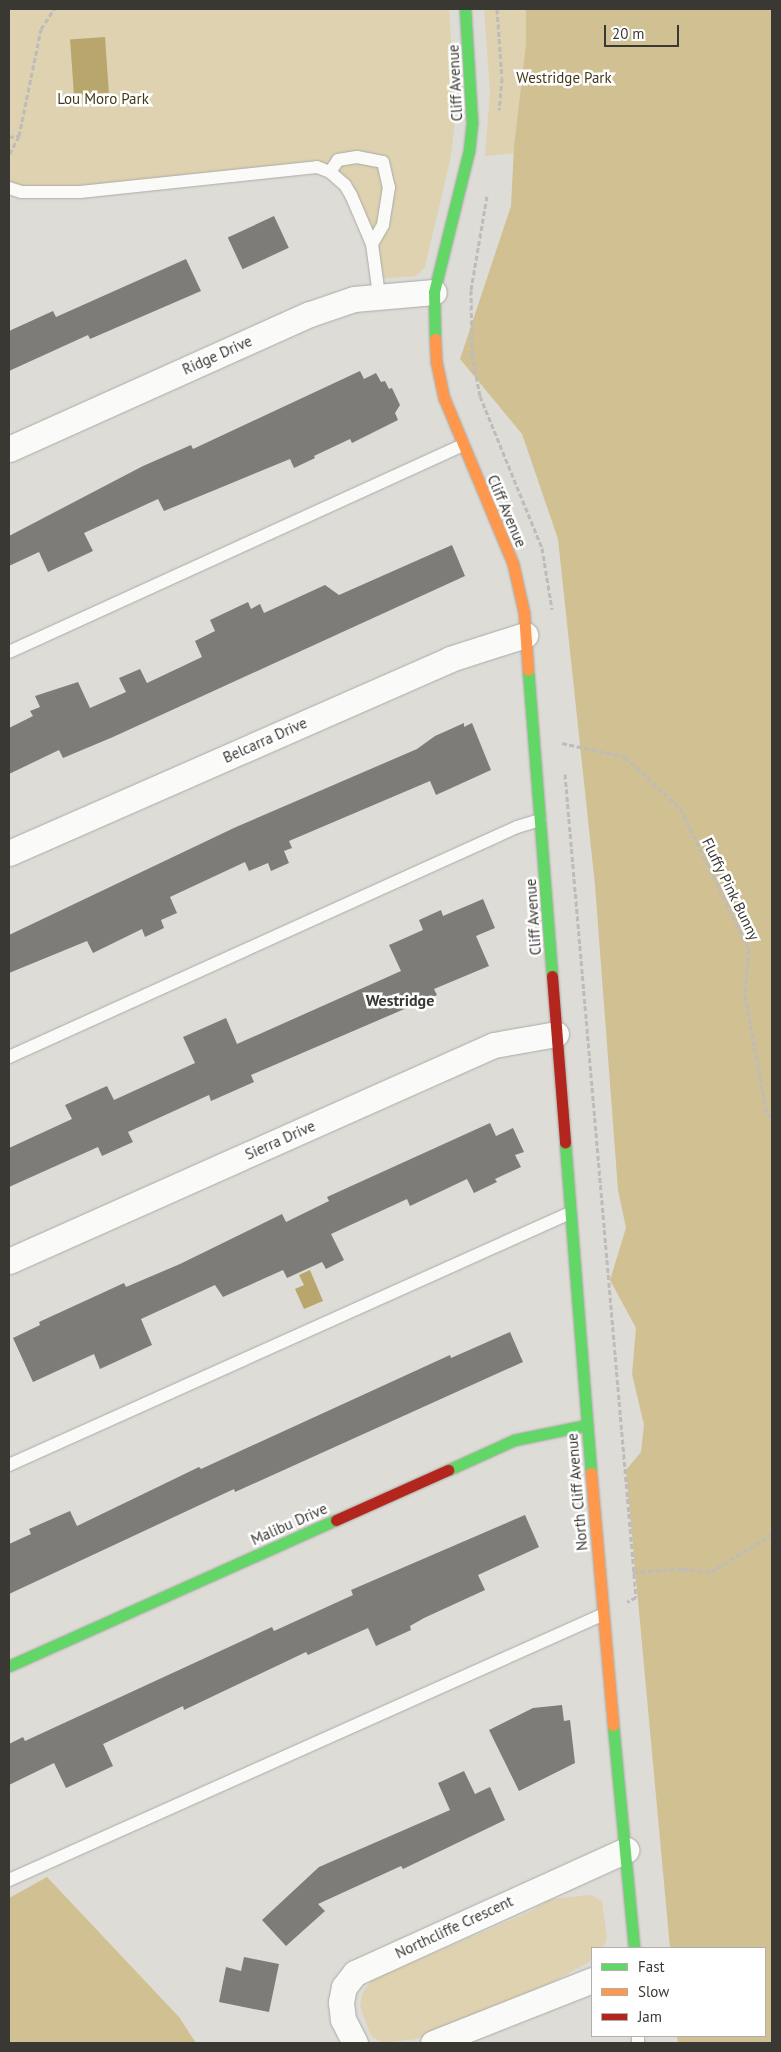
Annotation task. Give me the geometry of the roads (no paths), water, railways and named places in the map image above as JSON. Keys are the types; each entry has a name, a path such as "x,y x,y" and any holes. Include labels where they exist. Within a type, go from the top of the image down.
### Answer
{"street":[{"name":"Cliff Avenue","path":"465,9 472,123 467,160 434,292 436,361 444,398 513,564 520,588 556,1034"},
{"name":"Ridge Drive","path":"9,449 310,314 345,301 379,295 434,292"},
{"name":"Belcarra Drive","path":"9,853 450,659 525,635"},
{"name":"North Cliff Avenue","path":"556,1034 602,1615 634,1947"},
{"name":"Sierra Drive","path":"9,1261 494,1045 556,1034"},
{"name":"Malibu Drive","path":"9,1666 514,1440 587,1425"},
{"name":"Northcliffe Crescent","path":"355,2043 343,2019 341,2002 344,1986 355,1973 626,1850"},
{"path":"433,2043 591,1980"}],"lane":[{"path":"330,172 338,160 357,157 383,162 389,187 383,225 372,244"},
{"path":"9,188 20,192 80,192 299,167 317,167 330,172 348,190 372,244 379,295"},
{"path":"9,652 462,445"},
{"path":"9,1057 517,827 540,820"},
{"path":"9,1465 570,1214"},
{"path":"9,1880 602,1615"}],"district":[{"name":"Westridge","path":"400,1000"}],"park label":[{"name":"Westridge Park","path":"564,78"},
{"name":"Lou Moro Park","path":"103,99"}]}
